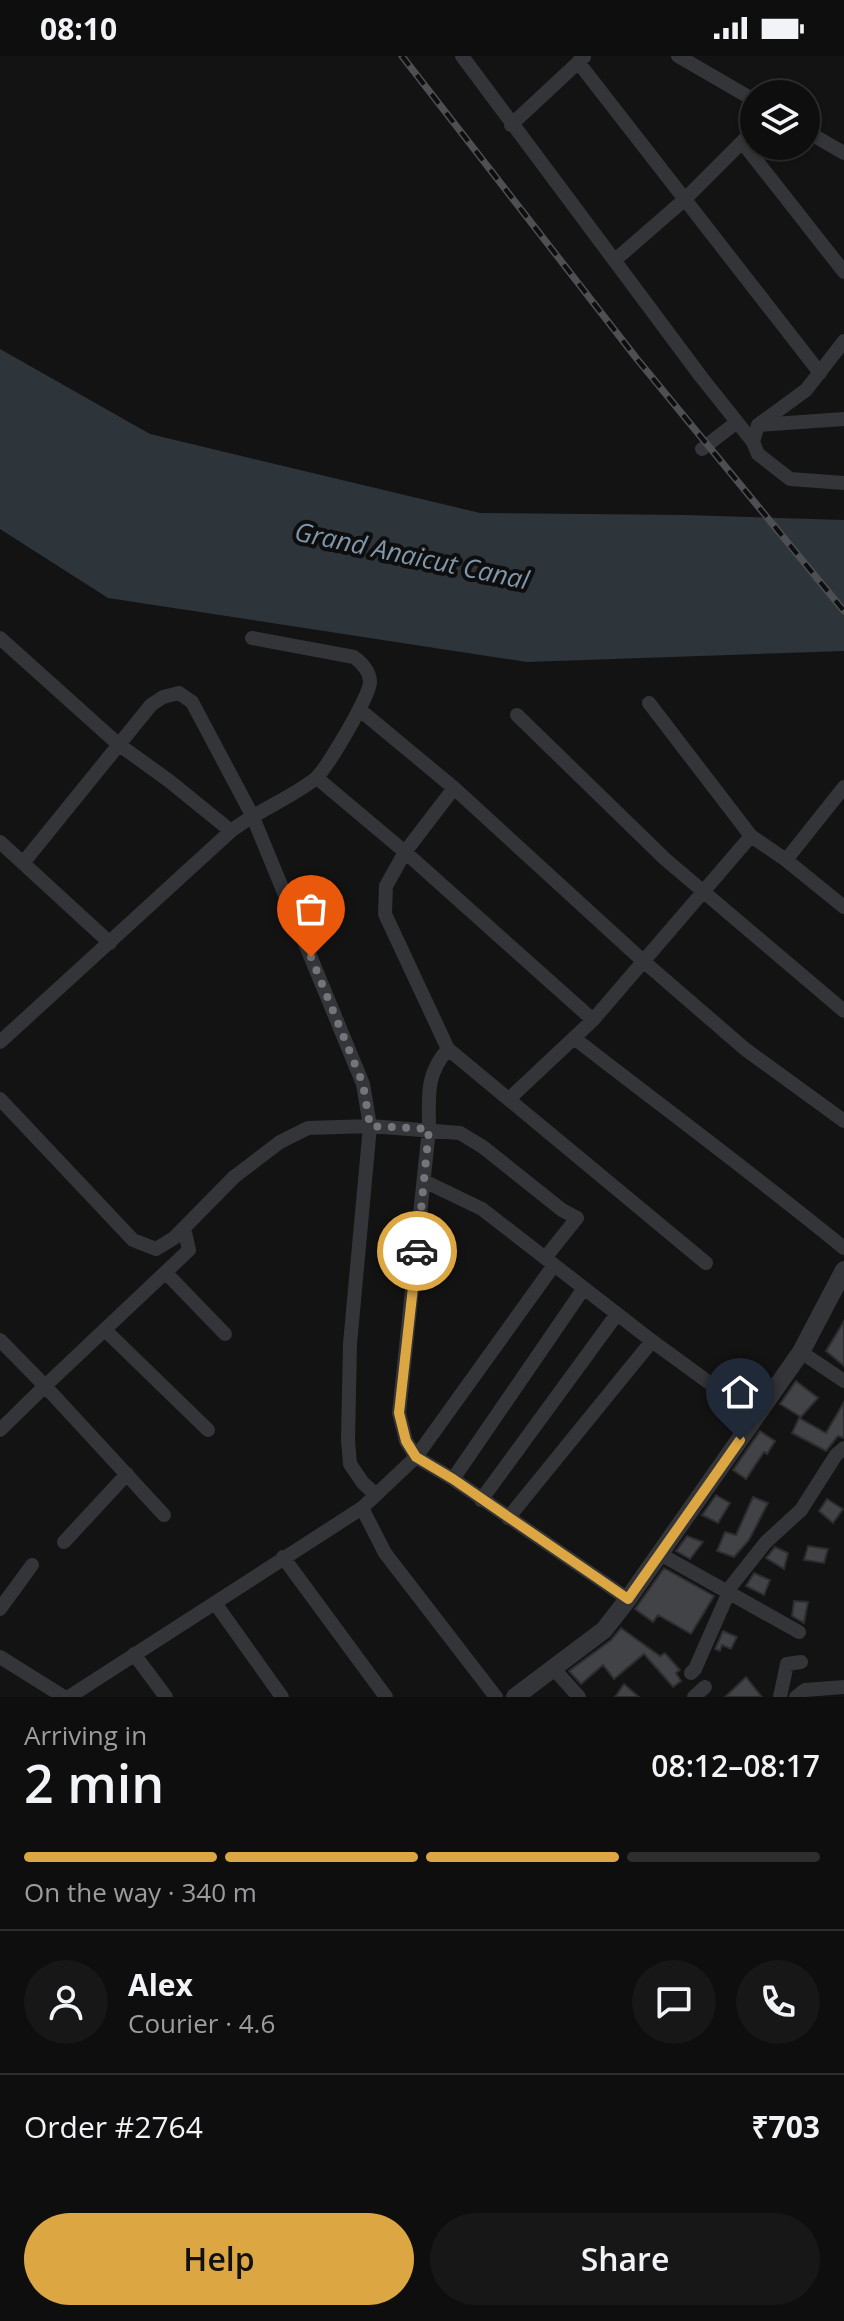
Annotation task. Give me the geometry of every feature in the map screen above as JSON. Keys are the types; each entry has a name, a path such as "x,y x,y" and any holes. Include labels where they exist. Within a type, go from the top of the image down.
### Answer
{"street":[{"path":"462,56 511,125 753,442 758,454 790,479 844,483"},
{"path":"678,56 740,92"},
{"path":"511,125 582,59 684,200 820,373"},
{"path":"820,139 844,153"},
{"path":"615,260 684,200 740,144"},
{"path":"756,160 844,272"},
{"path":"753,442 758,425 806,390 844,341"},
{"path":"758,425 844,419"},
{"path":"702,449 737,422"},
{"path":"0,638 118,744 231,831"},
{"path":"0,1042 231,831 252,815 317,778 360,710 370,682 365,666 354,657 252,638"},
{"path":"23,863 151,705 163,697 179,693 192,702 252,815 363,1084 370,1126 350,1344 348,1440 350,1464 376,1495"},
{"path":"649,703 751,836 844,907"},
{"path":"360,710 454,788 642,960 745,1049 844,1121"},
{"path":"517,715 665,859 844,1011"},
{"path":"317,778 593,1020"},
{"path":"786,860 844,787"},
{"path":"454,788 405,852 386,886 385,914 448,1049 706,1263"},
{"path":"509,1099 593,1020 751,836"},
{"path":"0,842 110,943"},
{"path":"574,1038 844,1248"},
{"path":"448,1049 437,1061 429,1082 429,1129 399,1413 406,1441 416,1457 628,1599"},
{"path":"0,1099 133,1240 156,1249 174,1238 234,1177 280,1142 308,1128 370,1126 460,1133 577,1218 416,1457 362,1508 67,1697 0,1657"},
{"path":"424,1181 482,1209 756,1417"},
{"path":"0,1430 189,1250 184,1228"},
{"path":"166,1273 225,1334"},
{"path":"515,1697 604,1630 801,1352 843,1276"},
{"path":"453,1479 584,1288"},
{"path":"481,1500 617,1314"},
{"path":"105,1330 208,1430"},
{"path":"0,1340 164,1515"},
{"path":"508,1518 652,1341"},
{"path":"801,1352 844,1381"},
{"path":"691,1673 728,1593 766,1542 801,1510 836,1455 844,1448"},
{"path":"64,1542 127,1474"},
{"path":"362,1508 385,1553 496,1697"},
{"path":"660,1554 799,1632"},
{"path":"283,1557 386,1697"},
{"path":"0,1609 32,1565"},
{"path":"215,1603 282,1697"},
{"path":"134,1654 166,1697"},
{"path":"780,1697 787,1664 801,1662"},
{"path":"553,1668 579,1697"},
{"path":"803,1695 844,1687"}],"water":[{"name":"Grand Anaicut Canal","path":"0,349 150,434 480,513 844,520 844,651 527,662 108,598 0,529"}],"building":[{"path":"844,1321 844,1366 826,1351"},
{"path":"796,1381 818,1398 801,1417 780,1404"},
{"path":"844,1402 844,1438 838,1436 826,1451 792,1433 799,1418 826,1433"},
{"path":"760,1431 775,1441 746,1479 733,1470"},
{"path":"716,1495 730,1503 718,1523 702,1515"},
{"path":"753,1497 768,1503 749,1540 734,1557 717,1551 725,1532 736,1535"},
{"path":"827,1499 843,1509 833,1523 819,1511"},
{"path":"687,1536 703,1542 690,1559 676,1551"},
{"path":"808,1546 828,1549 824,1563 804,1560"},
{"path":"775,1547 788,1553 784,1569 766,1558"},
{"path":"664,1568 714,1596 691,1634 658,1615 653,1622 635,1609"},
{"path":"754,1573 770,1580 764,1595 746,1586"},
{"path":"794,1601 808,1602 804,1623 792,1616"},
{"path":"621,1628 660,1656 665,1653 680,1670 676,1673 681,1681 673,1687 644,1654 614,1679 603,1665 581,1684 569,1671 611,1640"},
{"path":"723,1631 737,1637 731,1649 722,1645 720,1651 715,1649"},
{"path":"746,1677 762,1697 725,1697"},
{"path":"624,1684 639,1697 615,1697"}],"railway":[{"path":"402,56 637,359 844,611"}],"way so far":[{"path":"311,957 363,1084 370,1126 429,1129 417,1251"}],"route":[{"path":"417,1251 399,1413 406,1441 416,1457 628,1599 740,1440"}]}
